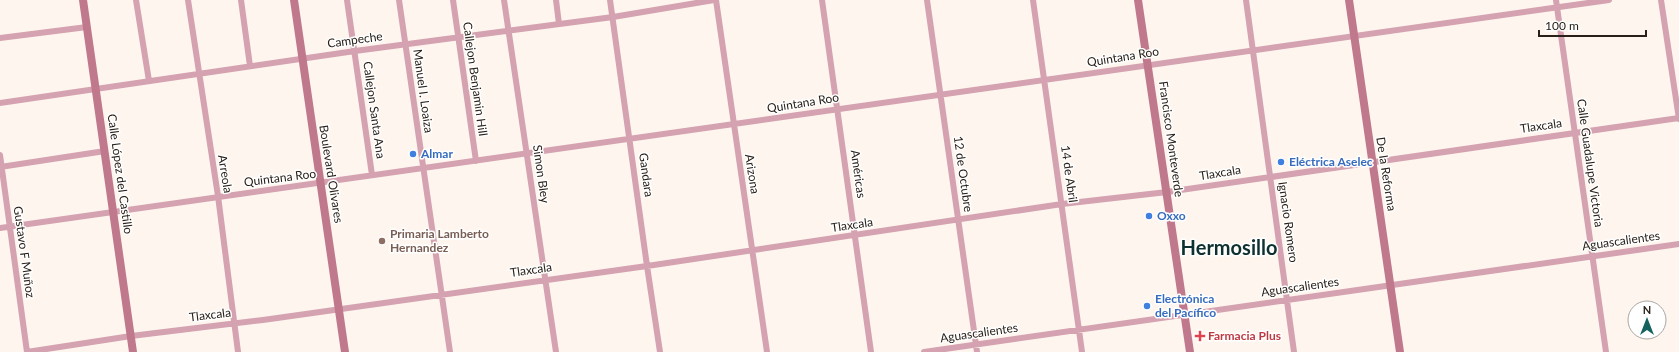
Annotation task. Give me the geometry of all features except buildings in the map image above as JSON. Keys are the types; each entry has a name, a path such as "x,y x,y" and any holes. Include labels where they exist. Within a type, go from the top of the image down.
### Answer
{"street":[{"name":"Calle López del Castillo","path":"83,0 133,352"},
{"path":"136,0 149,81"},
{"name":"Arreola","path":"188,0 218,196 238,352"},
{"path":"241,0 250,66"},
{"name":"Boulevard Olivares","path":"294,0 345,352"},
{"name":"Callejon Santa Ana","path":"347,0 372,175"},
{"name":"Manuel I. Loaiza","path":"399,0 450,352"},
{"name":"Callejon Benjamin Hill","path":"453,0 476,161"},
{"name":"Simon Bley","path":"504,0 556,352"},
{"path":"556,0 559,24"},
{"name":"Gandara","path":"610,0 660,352"},
{"name":"Campeche","path":"0,103 96,90 303,58 613,17 715,0"},
{"name":"Arizona","path":"715,0 767,352"},
{"name":"Américas","path":"822,0 871,352"},
{"name":"12 de Octubre","path":"927,0 977,352"},
{"name":"14 de Abril","path":"1033,0 1082,352"},
{"name":"Francisco Monteverde","path":"1138,0 1190,352"},
{"name":"Ignacio Romero","path":"1246,0 1294,352"},
{"name":"De la Reforma","path":"1349,0 1400,352"},
{"name":"Calle Guadalupe Victoria","path":"1556,0 1606,352"},
{"name":"Quintana Roo","path":"0,228 113,213 218,196 320,184 372,175 733,125 1148,64 1609,0"},
{"path":"1661,0 1679,118"},
{"path":"0,38 87,27"},
{"name":"Tlaxcala","path":"27,352 131,336 339,309 545,279 647,266 1062,204 1167,192 1372,161 1679,118"},
{"path":"1,166 105,151"},
{"name":"Gustavo F Muñoz","path":"0,155 27,352"},
{"name":"Aguascalientes","path":"924,352 1679,244"}],"place":[{"name":"Almar","path":"413,154"},
{"name":"Eléctrica Aselec","path":"1281,162"},
{"name":"Oxxo","path":"1149,216"},
{"name":"Primaria Lamberto Hernandez","path":"382,241"},
{"name":"Electrónica del Pacífico","path":"1147,306"},
{"name":"Farmacia Plus","path":"1200,336"}],"district":[{"name":"Hermosillo","path":"1229,248"}]}
